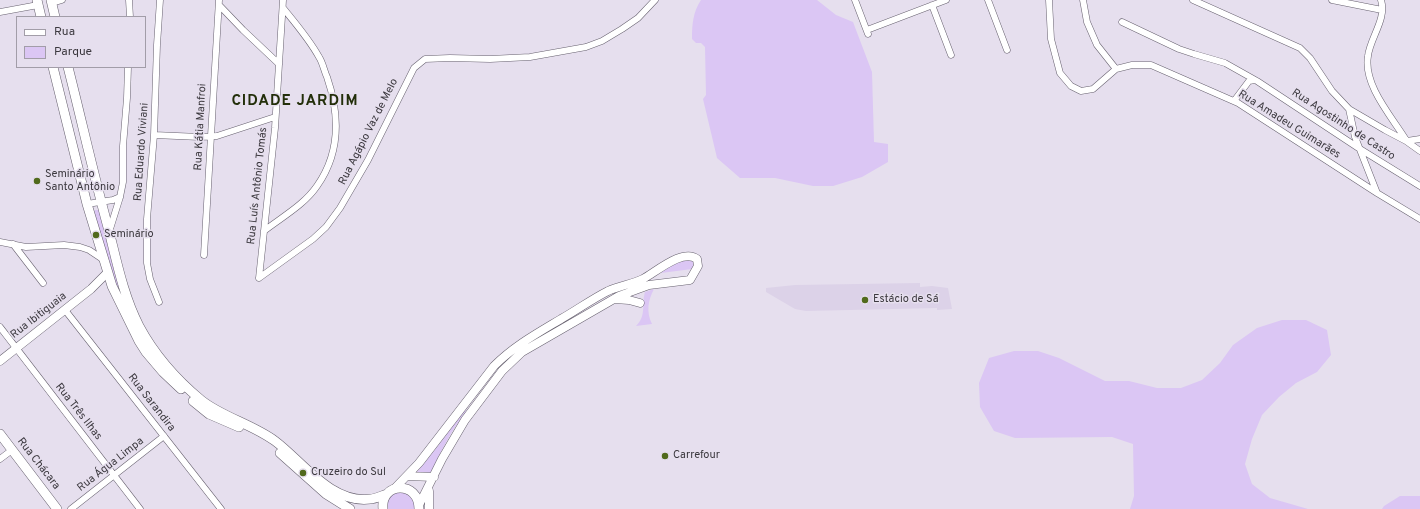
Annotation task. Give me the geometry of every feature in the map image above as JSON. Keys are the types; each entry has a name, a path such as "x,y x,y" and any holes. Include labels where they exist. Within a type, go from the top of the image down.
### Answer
{"main road":[{"path":"52,1 55,16"},
{"path":"37,3 41,16"},
{"path":"53,68 87,204 107,273 139,341 146,352 163,372 196,405 209,414 240,427 272,445 326,494 350,509"},
{"path":"68,68 101,201 130,308 147,340 161,360 202,401 214,409 275,440 331,490 351,498 370,499 387,494"},
{"path":"60,96 67,95 74,91"},
{"name":"Rua Chácara","path":"0,434 57,509"},
{"path":"351,498 376,494 401,482"},
{"path":"383,509 384,499 387,494 401,482"},
{"path":"401,482 401,488 412,491 416,495 419,507"}],"street":[{"path":"52,1 62,0"},
{"path":"129,0 130,16"},
{"name":"Rua Eduardo Viviani","path":"159,302 150,279 147,263 147,219 154,135 160,0"},
{"name":"Rua Luís Antônio Tomás","path":"259,278 275,117 283,0"},
{"name":"Rua Agápio Vaz de Melo","path":"259,278 326,227 340,208 368,160 414,68 425,59 490,59 530,57 586,47 602,42 622,29 638,18 655,0"},
{"path":"855,0 867,32 946,0"},
{"path":"988,0 1007,50"},
{"name":"Rua Amadeu Guimarães","path":"1049,0 1051,39 1060,74 1071,86 1081,91 1093,89 1116,69 1132,64 1151,65 1234,101 1420,219"},
{"path":"1083,0 1087,22 1097,45 1116,69"},
{"path":"1193,0 1300,48 1310,58 1332,91 1349,109 1406,141 1420,151"},
{"path":"1332,0 1382,10"},
{"path":"1381,0 1382,16 1368,56 1371,82 1376,93 1406,141"},
{"path":"219,2 243,30 279,64"},
{"name":"Rua Kátia Manfroi","path":"204,255 219,2"},
{"path":"0,12 37,3"},
{"path":"932,5 951,55"},
{"path":"264,231 296,208 317,187 329,165 336,134 333,97 320,58 304,33 283,8"},
{"name":"Rua Agostinho de Castro","path":"1122,22 1179,49 1225,63 1255,80 1360,149 1420,186"},
{"path":"109,232 123,182 123,146 128,68"},
{"path":"1234,101 1249,81 1255,80"},
{"path":"1349,109 1352,128 1377,193"},
{"path":"154,135 217,136 275,117"},
{"path":"1406,141 1420,139"},
{"path":"87,204 113,200 120,196"},
{"path":"0,242 26,247 64,245 80,247 89,250 104,260"},
{"path":"13,244 43,283"},
{"path":"401,482 419,464 494,366 508,352 522,342 609,291 642,283 658,284 690,280 695,272 698,262 694,257 684,257 674,260 642,283 522,352 508,365 465,420 442,459 419,507"},
{"name":"Rua Ibitiguaia","path":"0,360 91,289 107,273"},
{"name":"Rua Ibitiguaia","path":"91,289 104,284 112,286"},
{"path":"605,304 615,299 629,300 640,303"},
{"name":"Rua Sarandira","path":"65,310 221,509"},
{"name":"Rua Três Ilhas","path":"0,327 140,509"},
{"name":"Rua Água Limpa","path":"71,509 164,436"},
{"path":"0,460 12,450"},
{"path":"401,482 434,477"},
{"path":"429,509 430,486"}],"shaded area":[{"name":"Estácio de Sá","path":"920,283 920,287 932,286 948,288 952,309 937,310 937,308 806,311 795,309 766,292 766,288 795,285"}],"green space":[{"path":"701,0 817,0 836,15 853,22 872,72 874,142 888,144 888,162 862,177 833,186 813,186 775,178 740,178 717,158 703,99 706,95 705,47 701,43 696,43 692,39 692,28 696,9"},
{"path":"95,210 99,210 111,258 129,311 114,281 94,212"},
{"path":"690,259 694,262 692,269 661,273 678,261"},
{"path":"654,289 648,306 652,324 636,326 643,314 645,292"},
{"path":"1282,320 1306,320 1327,330 1331,355 1317,372 1296,383 1279,397 1262,415 1252,439 1245,464 1252,484 1270,498 1308,509 1130,509 1134,496 1133,444 1112,437 1015,438 994,431 980,407 979,383 989,358 1014,351 1038,351 1059,358 1105,381 1129,381 1157,388 1181,388 1202,380 1220,363 1233,345 1257,328"},
{"path":"465,410 466,411 447,441 431,473 417,472 435,450"},
{"path":"397,491 413,495 416,509 387,509 389,498"},
{"path":"1400,496 1420,496 1420,509 1382,509 1384,506"}],"place":[{"name":"Seminário Santo Antônio","path":"37,181"},
{"name":"Seminário","path":"96,235"},
{"name":"Estácio de Sá","path":"865,300"},
{"name":"Carrefour","path":"665,456"},
{"name":"Cruzeiro do Sul","path":"303,473"}],"district":[{"name":"CIDADE JARDIM","path":"295,102"}]}
